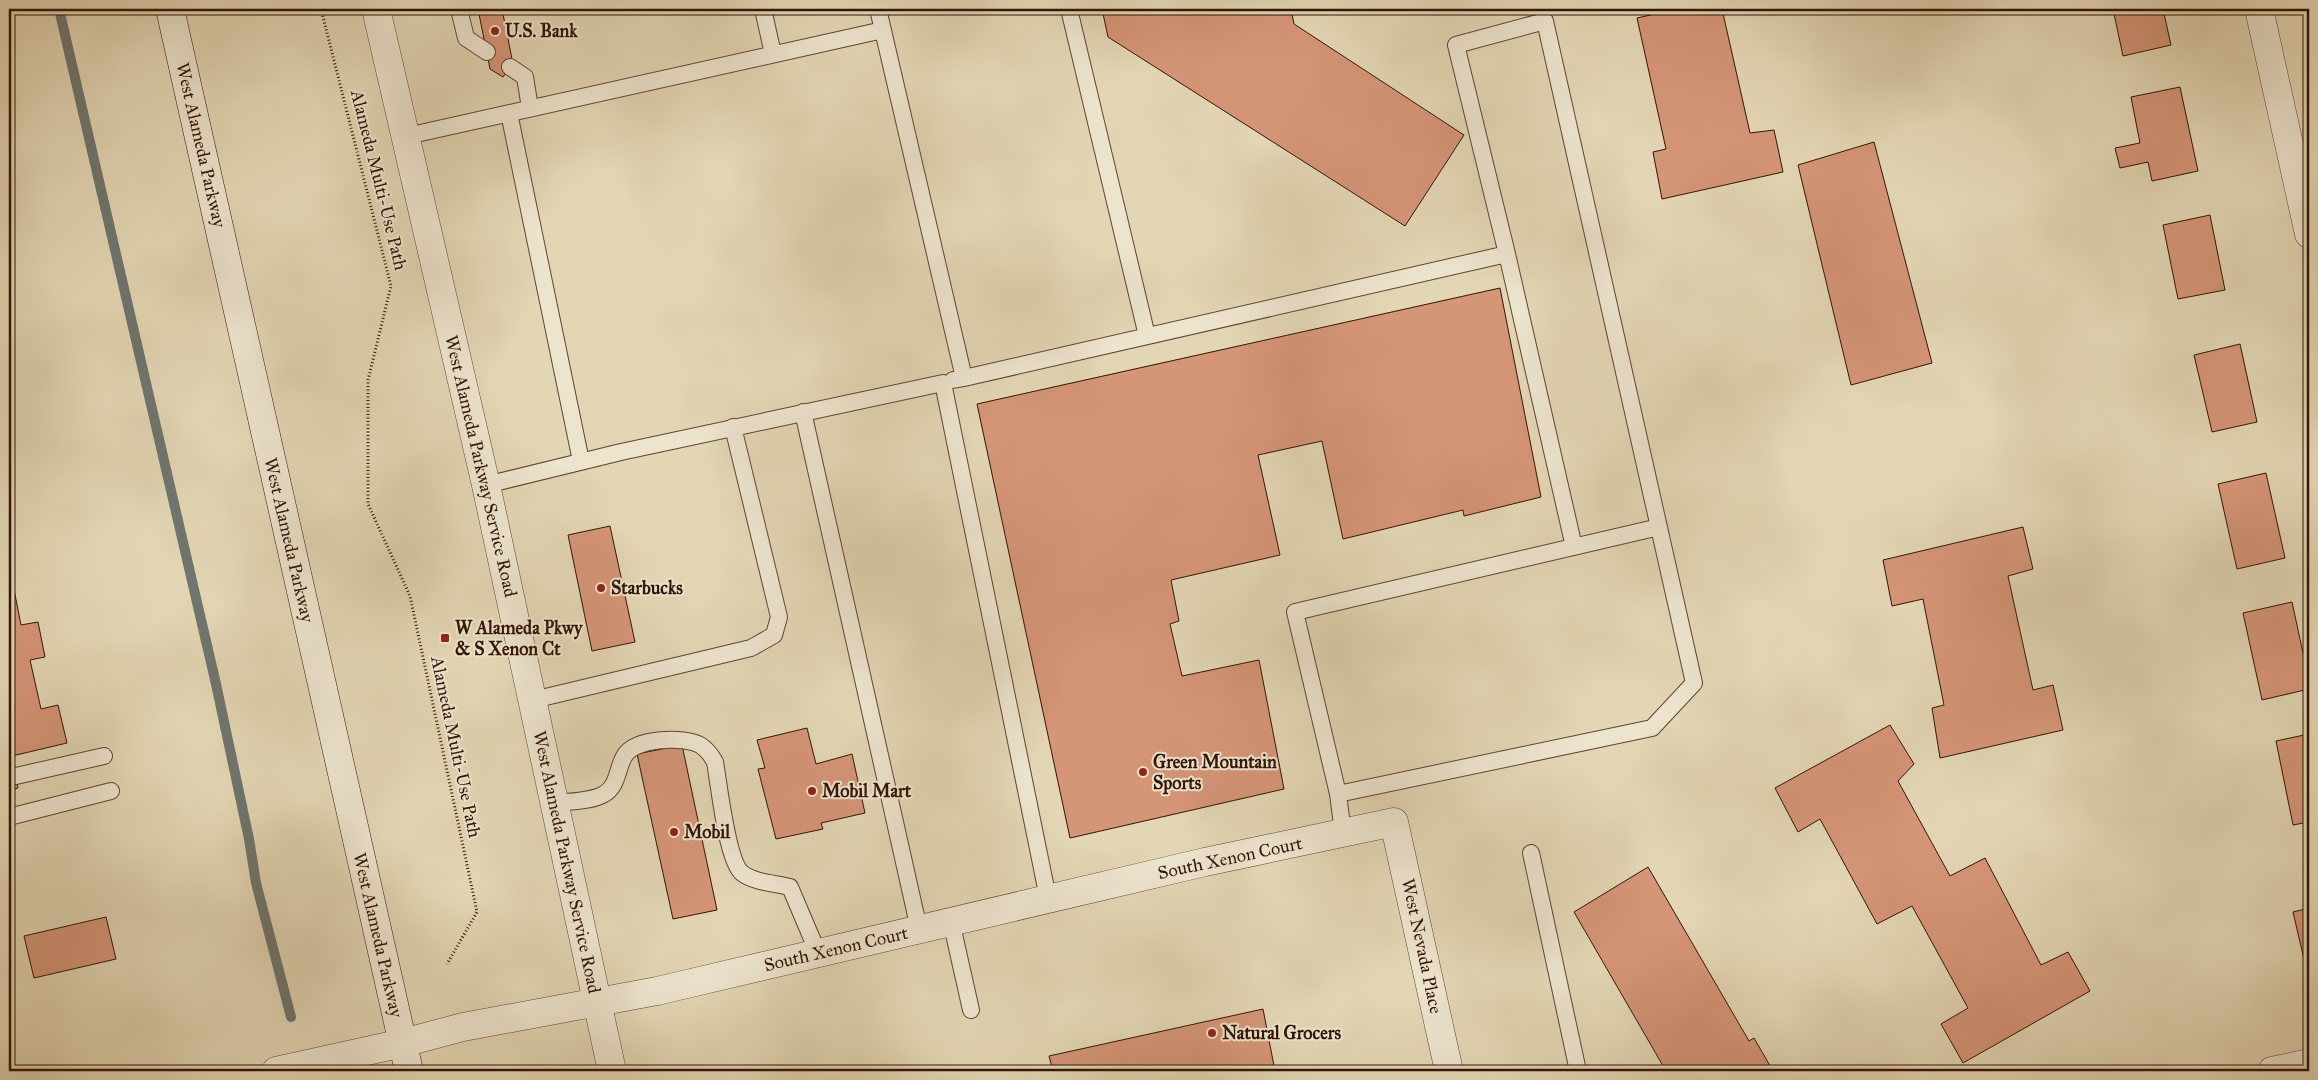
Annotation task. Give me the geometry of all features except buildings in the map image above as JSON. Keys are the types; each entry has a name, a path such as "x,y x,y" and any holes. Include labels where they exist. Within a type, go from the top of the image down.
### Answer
{"street":[{"name":"West Alameda Parkway","path":"170,9 409,1071"},
{"name":"West Alameda Parkway Service Road","path":"376,9 408,136 486,484 612,1071"},
{"path":"2259,9 2309,234"},
{"name":"South Xenon Court","path":"276,1071 403,1043 463,1027 597,1004 1205,862 1394,822"},
{"name":"West Nevada Place","path":"1394,822 1450,1071"},
{"path":"2272,1071 2309,1063"}],"lane":[{"path":"459,9 466,38 487,52"},
{"path":"763,9 773,54"},
{"path":"878,9 964,378"},
{"path":"1069,9 1147,336"},
{"path":"1338,794 1652,728 1694,683 1545,21 1456,45 1507,254 1574,547"},
{"path":"408,136 883,30"},
{"path":"510,67 525,77 530,108"},
{"path":"509,113 581,462"},
{"path":"486,484 733,427 943,383 1507,254"},
{"path":"943,383 1048,898"},
{"path":"803,412 919,929"},
{"path":"533,700 751,648 774,635 779,617 733,427"},
{"path":"1343,833 1338,794 1295,612 1659,527"},
{"path":"555,803 604,794 614,784 626,753 641,743 677,739 689,740 702,746 710,753 715,762 733,859 742,872 759,881 790,887 818,953"},
{"path":"16,776 104,756"},
{"path":"9,816 111,791"},
{"path":"1531,852 1578,1071"},
{"path":"951,921 971,1010"}],"path":[{"name":"Alameda Multi-Use Path","path":"321,9 391,286 368,380 368,504 410,596 477,912 447,964"}],"waterway":[{"path":"59,9 216,684 249,839 256,883 291,1017"}],"place":[{"name":"U.S. Bank","path":"495,31"},
{"name":"Starbucks","path":"601,588"},
{"name":"W Alameda Pkwy & S Xenon Ct","path":"445,638"},
{"name":"Green Mountain Sports","path":"1143,772"},
{"name":"Mobil Mart","path":"812,791"},
{"name":"Mobil","path":"674,832"},
{"name":"Natural Grocers","path":"1212,1033"}]}
